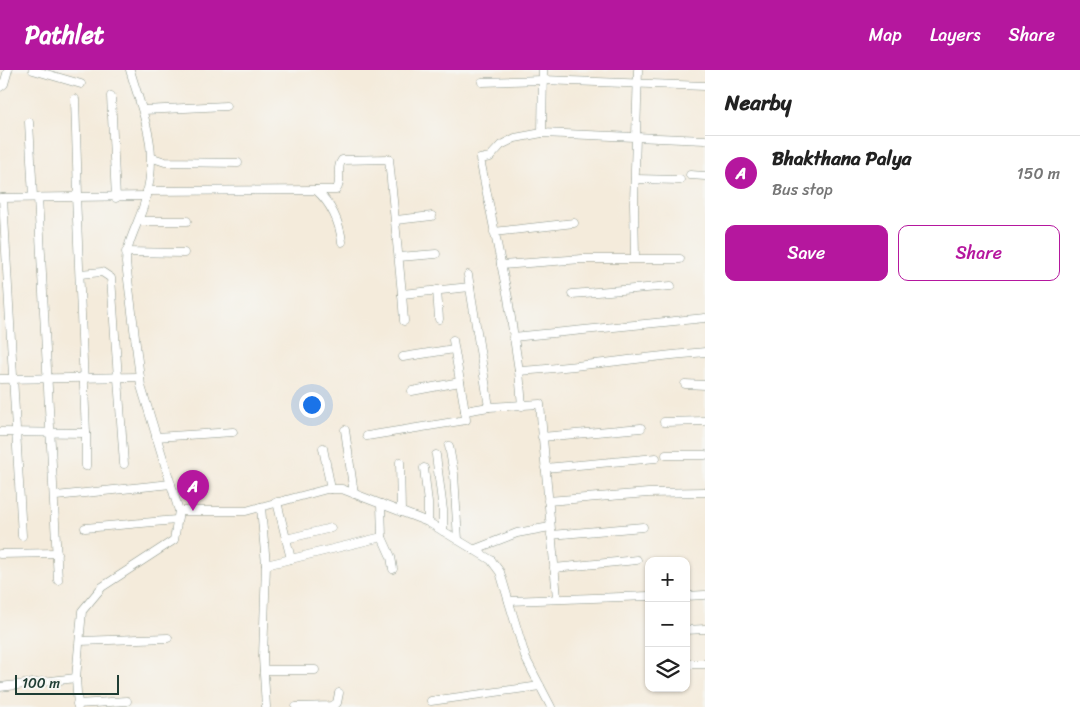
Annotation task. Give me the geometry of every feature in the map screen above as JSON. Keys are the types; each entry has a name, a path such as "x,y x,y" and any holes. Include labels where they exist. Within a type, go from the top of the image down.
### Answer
{"street":[{"path":"0,88 4,84 8,70"},
{"path":"33,70 81,84"},
{"path":"127,700 78,705 76,678 82,612 102,587 174,540 179,511 140,377 126,252 139,221 147,194 153,158 144,110 130,70"},
{"path":"542,133 543,70"},
{"path":"635,258 638,70"},
{"path":"482,82 543,80 705,86"},
{"path":"110,96 116,198"},
{"path":"75,99 86,466"},
{"path":"144,110 226,106"},
{"path":"28,122 36,197 46,379 56,496 58,580"},
{"path":"522,406 519,372 501,265 480,159 490,157 501,145 515,138 542,133 705,140"},
{"path":"153,158 165,162 238,163"},
{"path":"22,536 2,198 77,195 116,198 147,194 336,190 339,186 338,171 342,160 390,159 404,321"},
{"path":"690,175 705,176"},
{"path":"635,179 680,180"},
{"path":"316,190 327,199 341,230 342,242"},
{"path":"396,220 432,216"},
{"path":"139,221 187,220"},
{"path":"494,232 574,223"},
{"path":"126,252 184,253"},
{"path":"399,257 436,254"},
{"path":"501,265 582,259 680,259"},
{"path":"80,274 102,272 110,278 124,464"},
{"path":"468,275 489,407"},
{"path":"572,294 671,286"},
{"path":"402,294 470,287"},
{"path":"437,290 440,319"},
{"path":"513,337 705,318"},
{"path":"367,436 466,420 453,340"},
{"path":"403,357 454,349"},
{"path":"519,372 582,367 655,356 705,352"},
{"path":"0,379 140,377"},
{"path":"412,391 460,382"},
{"path":"685,384 705,384"},
{"path":"464,411 489,407 540,404 557,598"},
{"path":"664,422 705,421"},
{"path":"542,437 642,428"},
{"path":"345,430 354,494"},
{"path":"0,432 51,431 86,433"},
{"path":"156,436 234,432"},
{"path":"449,446 454,474 458,540"},
{"path":"323,448 331,489"},
{"path":"436,455 443,510 443,531"},
{"path":"666,455 705,455"},
{"path":"545,468 656,458"},
{"path":"400,462 401,512"},
{"path":"424,468 428,522"},
{"path":"56,496 171,484"},
{"path":"179,511 246,511 331,489 342,489 428,522 491,560 500,572 526,659 551,707"},
{"path":"548,501 648,493 705,492"},
{"path":"277,502 291,559"},
{"path":"380,504 382,537 391,557 393,569"},
{"path":"261,507 266,565 264,670 266,707"},
{"path":"85,528 176,520"},
{"path":"473,550 517,533 643,527"},
{"path":"286,539 331,528"},
{"path":"266,565 382,537"},
{"path":"0,554 58,552"},
{"path":"554,568 637,560"},
{"path":"690,596 705,595"},
{"path":"509,601 645,596"},
{"path":"690,630 705,629"},
{"path":"80,640 168,638"},
{"path":"690,664 705,664"},
{"path":"264,670 315,670"},
{"path":"0,687 76,678"},
{"path":"431,701 540,686"},
{"path":"296,707 332,706 340,698 339,692"},
{"path":"449,698 450,707"}],"place":[{"name":"Bhakthana Palya","path":"193,511"}]}
